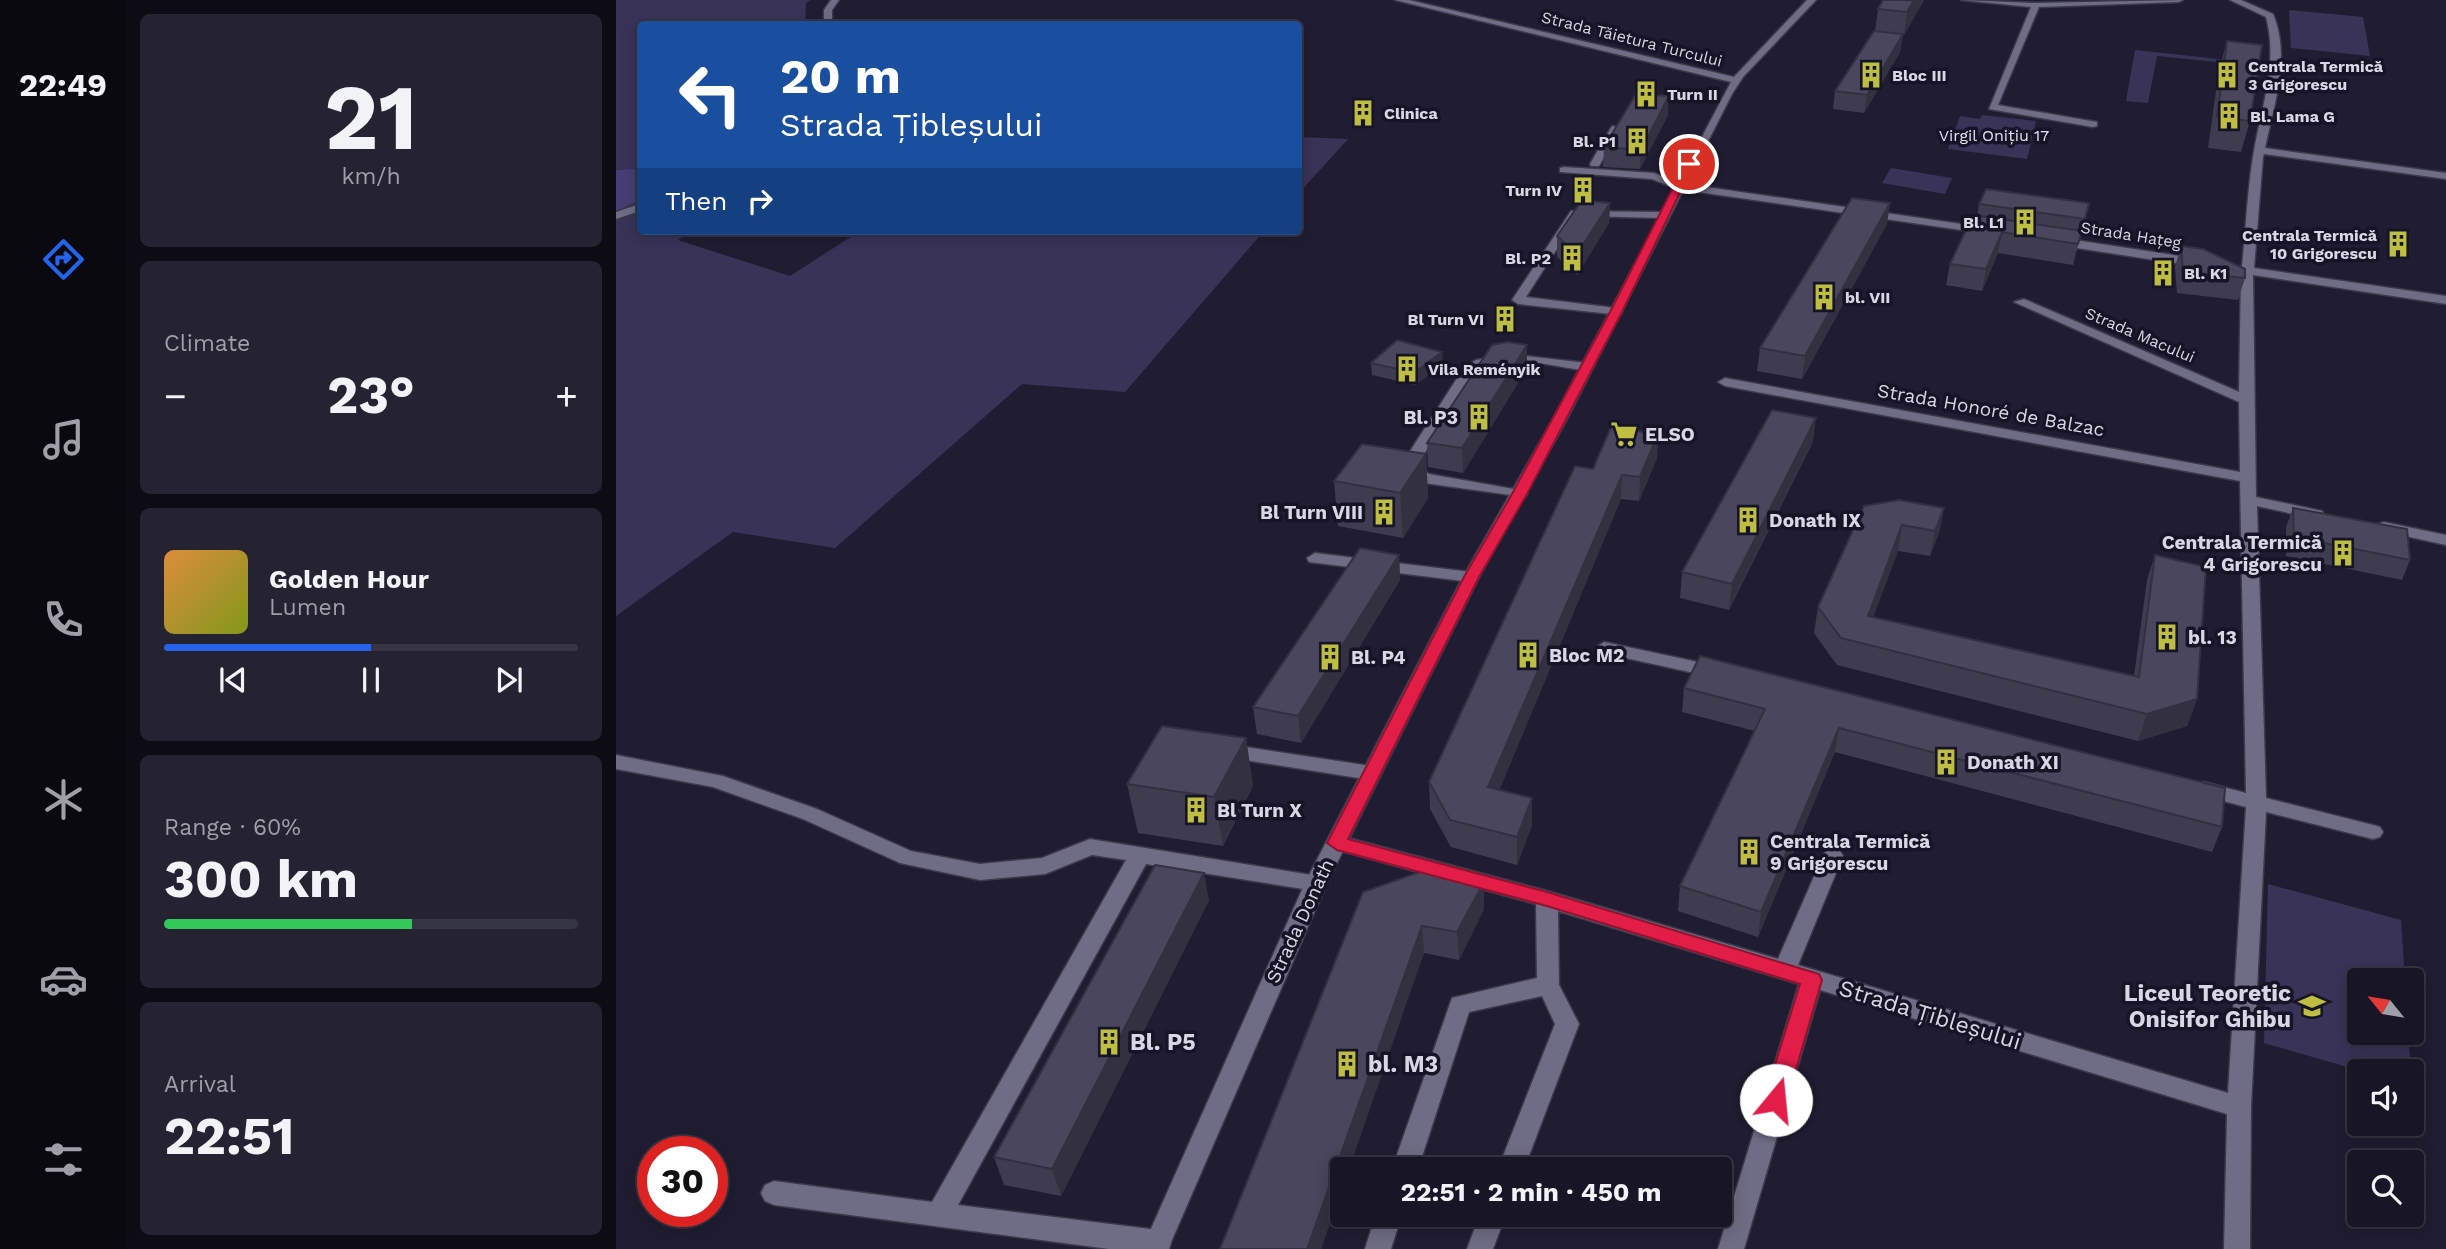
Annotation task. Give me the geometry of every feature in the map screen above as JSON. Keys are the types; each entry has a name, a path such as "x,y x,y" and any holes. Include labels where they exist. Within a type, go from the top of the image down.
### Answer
{"street":[{"path":"828,21 828,10 835,0"},
{"name":"Strada Tăietura Turcului","path":"1399,0 1735,80"},
{"name":"Strada Donath","path":"1156,1246 1317,883 1471,577 1520,494 1616,312 1677,187 1735,80 1812,0"},
{"path":"1965,0 2036,5 2179,0"},
{"path":"2234,0 2259,10 2273,21 2276,72 2259,150 2248,270 2246,400 2256,802 2239,1107 2237,1249"},
{"path":"2036,5 1992,107 2093,124"},
{"path":"1595,164 1624,114"},
{"path":"2259,150 2446,176"},
{"path":"1564,170 1654,176 1677,187 2005,233"},
{"path":"616,216 637,208"},
{"path":"1616,312 1518,300 1576,213 1663,215"},
{"name":"Strada Hațeg","path":"2045,239 2446,300"},
{"name":"Strada Macului","path":"2020,302 2246,400"},
{"path":"1520,494 1424,478 1412,470 1413,459 1470,369 1483,359 1496,357 1587,367"},
{"name":"Strada Honoré de Balzac","path":"1725,382 2249,478"},
{"path":"2249,500 2328,516"},
{"path":"2367,524 2446,540"},
{"path":"1315,558 1471,577"},
{"path":"1604,648 1739,676"},
{"path":"1207,748 1371,773"},
{"path":"616,762 716,781 810,814 907,858 980,872 1045,866 1090,847 1317,883"},
{"path":"2189,786 2373,832"},
{"name":"Strada Țibleșului","path":"1337,843 1547,899 2239,1107"},
{"path":"940,1213 1140,855"},
{"path":"1784,971 1833,856"},
{"path":"1516,1157 1567,1024 1548,985 1547,899"},
{"path":"1731,1249 1812,980"},
{"path":"1409,1157 1460,1005 1548,985"},
{"path":"774,1193 940,1213 1156,1246"},
{"path":"1378,1249 1385,1227"},
{"path":"1480,1249 1488,1227"}],"green space":[{"path":"616,0 810,0 806,3 805,21 637,21 637,168 616,170"},
{"path":"2289,10 2363,17 2370,56 2291,48"},
{"path":"2135,50 2246,62 2256,66 2157,56 2148,103 2126,101"},
{"name":"Virgil Onițiu 17","path":"1982,115 2036,121 2027,159 1948,149 1960,116 1980,119"},
{"path":"1302,137 1348,139 1302,190"},
{"path":"1891,168 1952,178 1945,194 1882,183"},
{"path":"637,201 637,235 685,235 678,240 790,276 854,235 1261,235 1125,392 1022,384 835,548 733,532 616,616 616,211"},
{"path":"2268,884 2401,920 2404,968 2347,968 2347,1045 2409,1045 2410,1059 2347,1059 2347,1067 2264,1043"}],"shaded area":[{"path":"637,168 637,201 616,211 616,170"}],"building":[{"path":"1883,0 1914,0 1907,12 1878,9"},
{"path":"1874,31 1903,34 1867,95 1835,91"},
{"path":"2227,41 2262,45 2250,121 2217,117"},
{"path":"1636,94 1669,96 1641,150 1604,147"},
{"path":"1986,189 2089,203 2085,219 1979,204"},
{"name":"bl. VII","path":"1852,198 1890,203 1805,356 1760,348"},
{"path":"1582,200 1610,203 1577,254 1557,236"},
{"path":"1973,215 2082,231 2078,244 2002,232 1986,269 1950,264"},
{"path":"2181,246 2203,249 2245,269 2245,278 2183,272"},
{"path":"1397,340 1442,352 1414,373 1371,363"},
{"path":"1507,342 1527,345 1462,448 1427,443 1492,345"},
{"name":"Donath IX","path":"1772,410 1816,418 1732,584 1682,572"},
{"name":"Bloc M2","path":"1611,427 1658,434 1640,477 1622,475 1488,787 1532,798 1517,837 1450,820 1429,782 1575,466 1593,469"},
{"path":"1362,444 1426,454 1400,493 1334,481"},
{"path":"1899,500 1944,508 1935,531 1902,525 1868,616 2139,677 2155,555 2206,567 2197,699 2147,714 1841,638 1818,607 1864,506"},
{"path":"2293,508 2407,529 2410,560 2294,537"},
{"path":"1360,548 1399,555 1298,716 1253,707"},
{"path":"1700,656 2225,788 2222,827 1839,728 1761,912 1680,886 1765,709 1684,688"},
{"path":"1162,726 1246,738 1214,797 1127,784"},
{"path":"1155,865 1204,873 1052,1169 994,1157"},
{"name":"bl. M3","path":"1425,870 1484,882 1457,932 1422,926 1340,1157 1330,1157 1330,1184 1307,1249 1220,1249 1363,892"}],"place":[{"name":"Bloc III","path":"1871,75"},
{"name":"Centrala Termică 3 Grigorescu","path":"2227,75"},
{"name":"Turn II","path":"1646,94"},
{"name":"Clinica","path":"1363,113"},
{"name":"Bl. Lama G","path":"2229,116"},
{"name":"Bl. P1","path":"1637,141"},
{"name":"Turn IV","path":"1583,190"},
{"name":"Bl. L1","path":"2025,222"},
{"name":"Centrala Termică 10 Grigorescu","path":"2398,244"},
{"name":"Bl. P2","path":"1572,258"},
{"name":"Bl. K1","path":"2163,273"},
{"name":"bl. VII","path":"1824,297"},
{"name":"Bl Turn VI","path":"1505,319"},
{"name":"Vila Reményik","path":"1407,369"},
{"name":"Bl. P3","path":"1479,417"},
{"name":"ELSO","path":"1624,434"},
{"name":"Bl Turn VIII","path":"1384,512"},
{"name":"Donath IX","path":"1748,520"},
{"name":"Centrala Termică 4 Grigorescu","path":"2343,553"},
{"name":"bl. 13","path":"2167,637"},
{"name":"Bloc M2","path":"1528,655"},
{"name":"Bl. P4","path":"1330,657"},
{"name":"Donath XI","path":"1946,762"},
{"name":"Bl Turn X","path":"1196,810"},
{"name":"Centrala Termică 9 Grigorescu","path":"1749,852"},
{"name":"Liceul Teoretic Onisifor Ghibu","path":"2312,1006"},
{"name":"Bl. P5","path":"1109,1042"},
{"name":"bl. M3","path":"1347,1064"}],"route":[{"path":"1689,164 1616,312 1520,494 1471,577 1337,843 1547,899 1812,980 1776,1100"}]}
